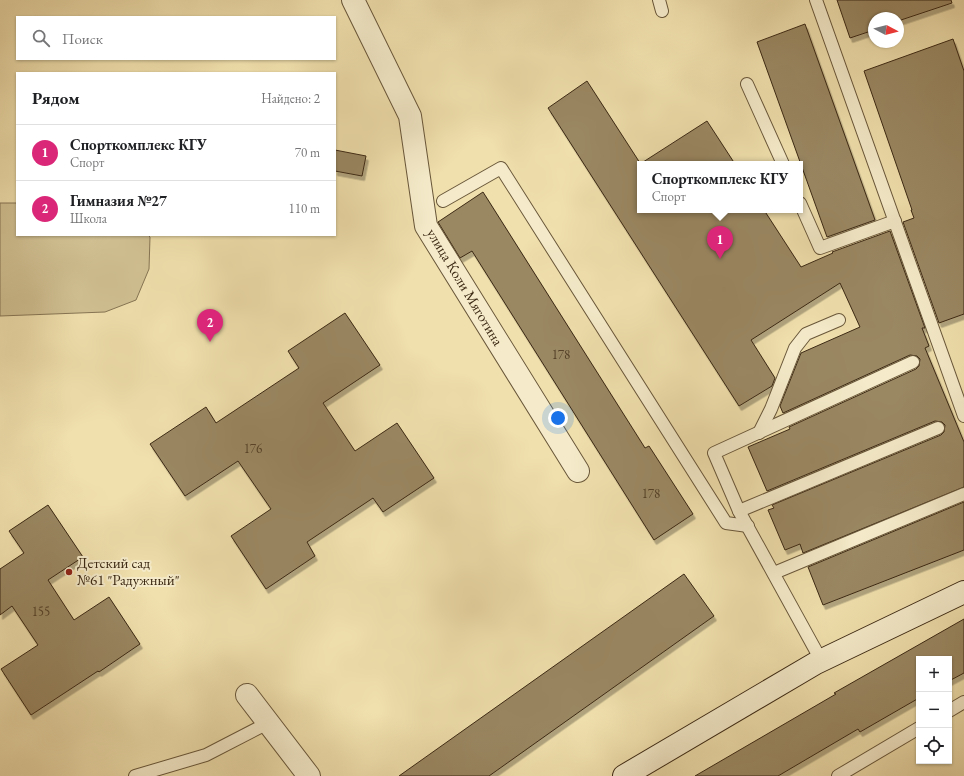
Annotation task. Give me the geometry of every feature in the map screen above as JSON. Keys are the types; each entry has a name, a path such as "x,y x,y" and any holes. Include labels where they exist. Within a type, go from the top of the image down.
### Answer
{"street":[{"name":"улица Коли Мяготина","path":"353,0 410,116 426,226 578,471"},
{"path":"624,776 821,660 964,592"},
{"path":"247,695 309,776"}],"lane":[{"path":"816,0 964,416"},
{"path":"747,84 781,161"},
{"path":"443,200 501,168 726,523 748,526"},
{"path":"803,210 820,248 895,221"},
{"path":"759,433 771,409 795,348 806,334 839,320"},
{"path":"821,660 739,511 714,453 913,362"},
{"path":"739,511 938,428"},
{"path":"774,574 964,494"},
{"path":"952,709 964,702"},
{"path":"135,776 206,755 268,723"},
{"path":"838,776 916,730"}],"shaded area":[{"path":"0,203 16,203 16,236 150,237 149,269 136,300 105,312 0,316"}],"building":[{"path":"837,0 951,0 952,3 904,19 904,12 868,12 868,32 850,38"},
{"path":"805,24 875,220 827,237 803,170 803,161 800,161 757,42"},
{"path":"953,39 964,71 964,314 939,323 903,222 914,218 912,210 864,71"},
{"path":"587,81 639,161 637,161 637,213 766,213 801,267 833,253 832,252 890,231 925,328 922,328 929,346 925,348 964,442 964,487 803,553 800,544 785,550 768,510 774,508 772,505 941,435 944,432 945,425 942,422 935,421 767,491 748,447 790,429 789,427 916,369 919,366 920,359 917,356 910,355 783,413 780,406 801,353 860,327 840,283 751,340 775,378 772,386 739,406 548,108"},
{"path":"707,121 733,161 645,161"},
{"path":"336,150 366,156 362,176 336,171"},
{"path":"483,192 645,448 649,446 693,514 654,540 472,251 460,258 438,222"},
{"path":"345,313 380,365 323,403 355,451 397,423 434,478 383,512 373,498 307,542 315,556 266,589 231,536 271,509 238,461 185,496 150,444 206,407 216,423 299,368 288,351"},
{"path":"964,502 964,550 823,605 808,567"},
{"path":"48,505 83,557 48,580 74,620 109,597 140,644 31,715 1,669 38,645 12,606 0,615 0,569 24,553 9,531"},
{"path":"684,574 714,616 489,776 399,776"},
{"path":"964,619 964,673 952,679 952,656 916,656 916,700 860,732 858,729 778,776 695,776 836,694 834,693"}],"place":[{"name":"Спорткомплекс КГУ","path":"720,259"},
{"name":"Гимназия №27","path":"210,342"},
{"name":"Детский сад №61 \"Радужный\"","path":"69,572"}]}
